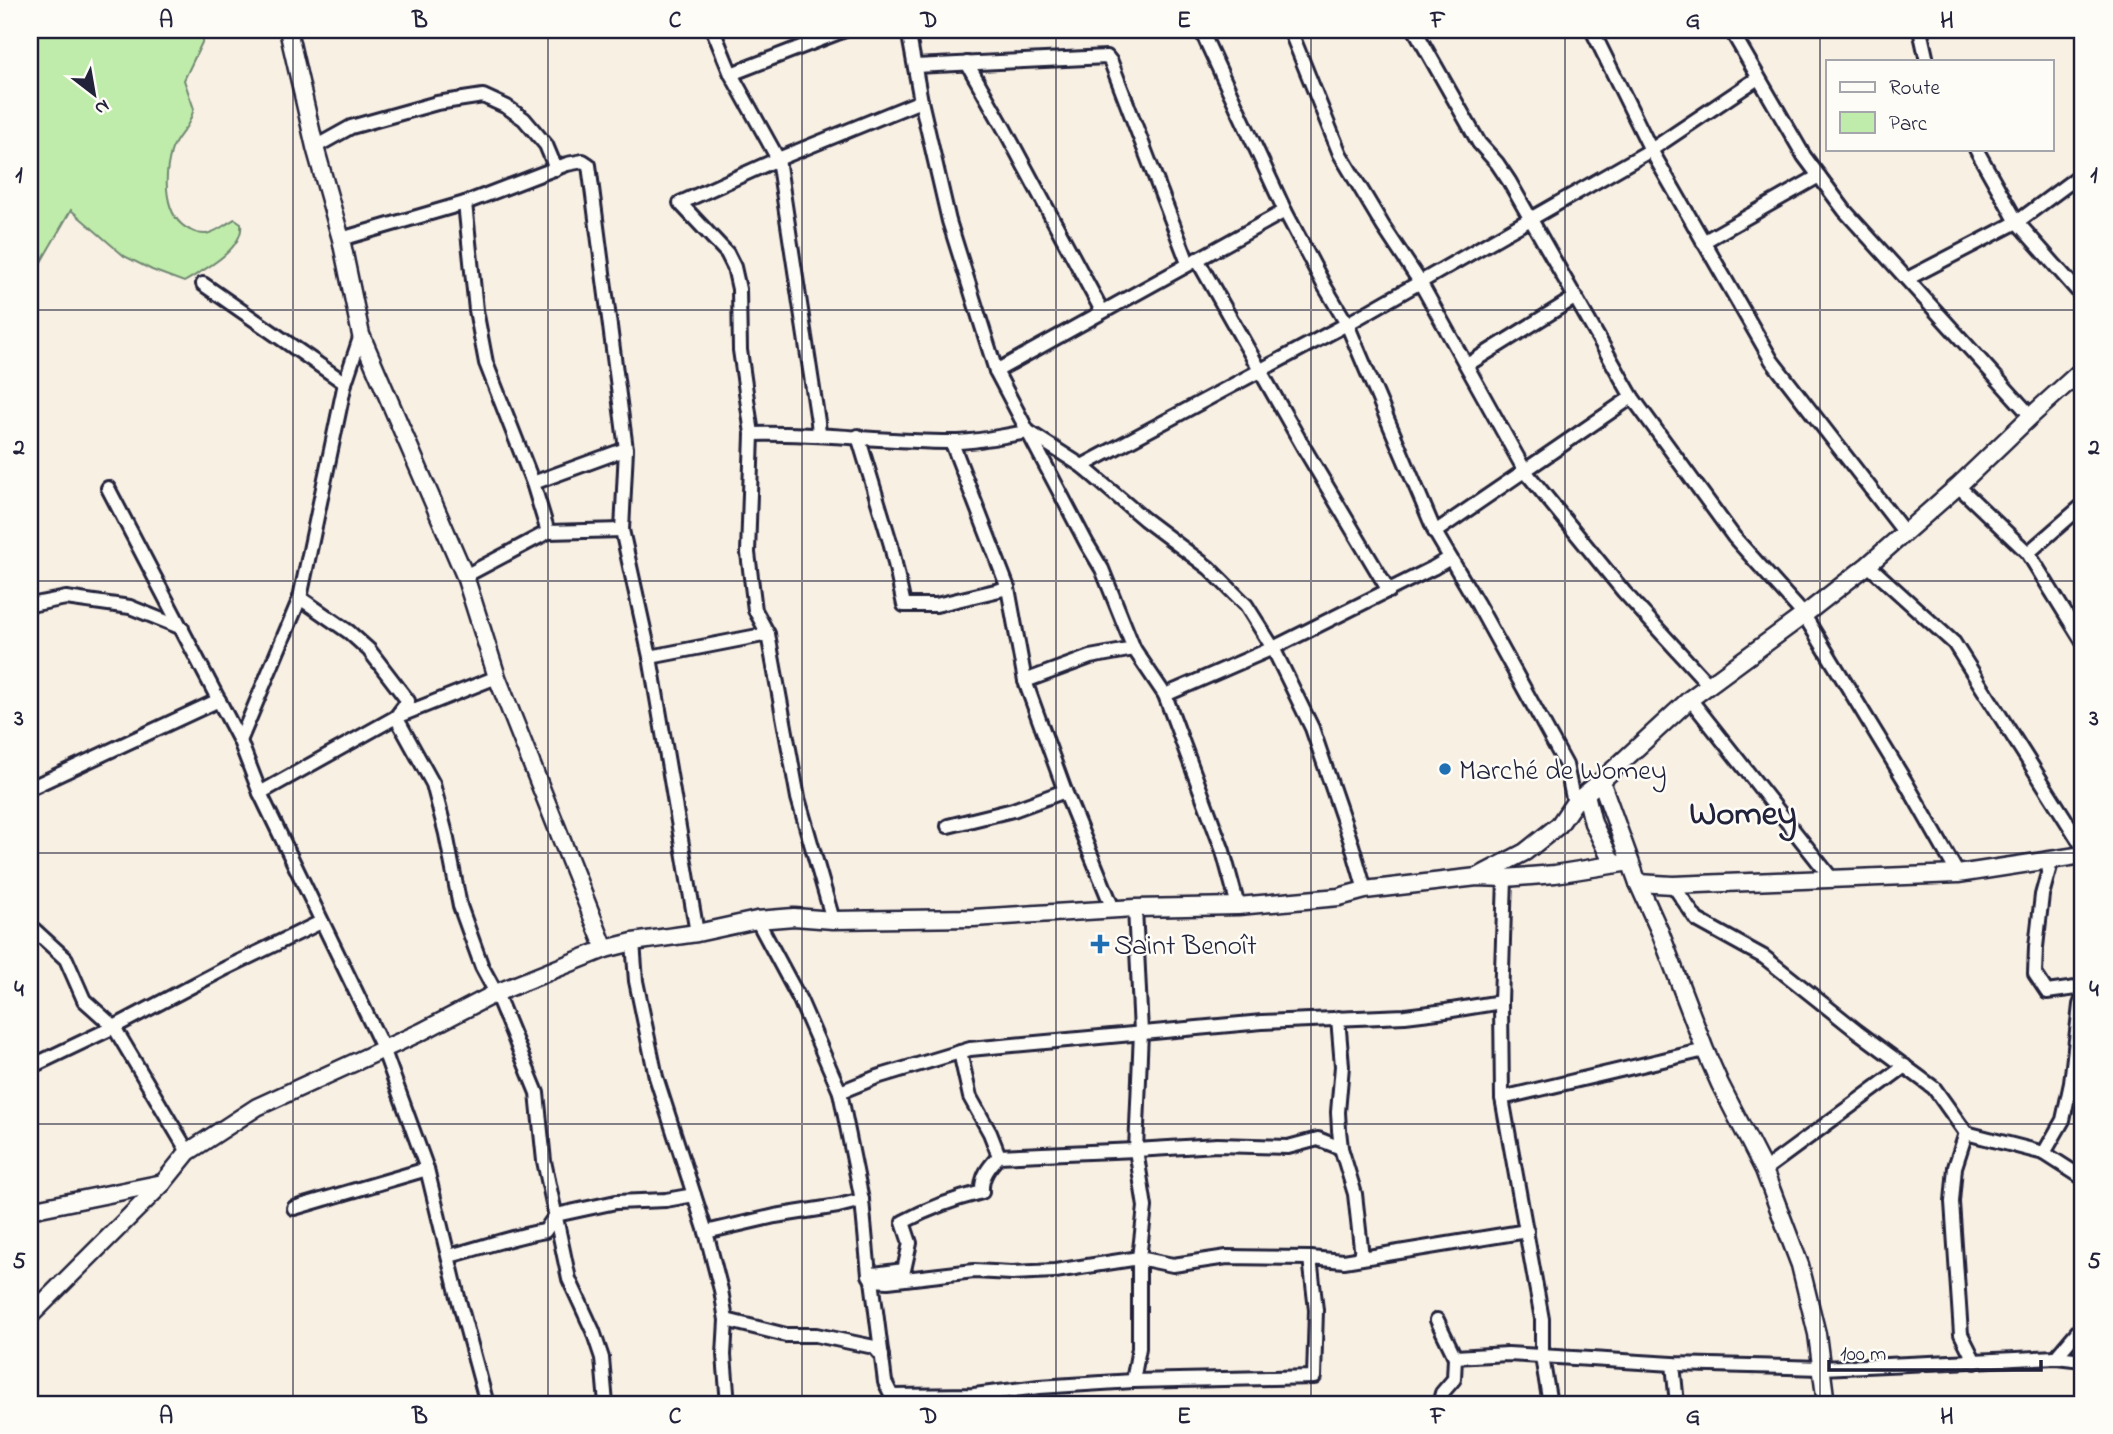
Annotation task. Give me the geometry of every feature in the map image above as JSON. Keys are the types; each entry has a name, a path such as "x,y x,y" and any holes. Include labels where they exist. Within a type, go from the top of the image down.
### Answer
{"main road":[{"path":"288,30 315,147 341,239 361,335 465,576 497,677 605,949"},
{"path":"1477,877 1525,852 1559,824 1580,798 1690,699 1868,565 1958,486 2083,369"},
{"path":"1601,781 1637,883 1660,933 1705,1050 1764,1170 1800,1265 1817,1334 1826,1404"},
{"path":"1580,798 1613,864"},
{"path":"1637,883 1673,885 1958,874 2083,855"},
{"path":"30,1316 163,1183 188,1152 257,1107 421,1032 496,993 605,949 757,920 794,917 833,920 973,918 1135,908 1238,906 1339,897 1365,890 1477,877 1555,874 1630,862"},
{"path":"30,1210 163,1183"}],"street":[{"path":"713,30 731,74 778,159 819,436"},
{"path":"731,74 845,30"},
{"path":"908,30 920,101 949,221 996,371 1102,569 1134,649 1165,695 1223,851 1238,906"},
{"path":"1201,30 1285,211 1347,324 1435,532 1566,765 1580,798"},
{"path":"1290,30 1340,154 1420,282 1525,471 1624,592 1709,685"},
{"path":"1415,30 1479,143 1497,163 1632,397 1734,537 1804,615 1958,874"},
{"path":"1731,30 1804,156 1845,211 2031,416"},
{"path":"1920,30 1927,60"},
{"path":"1597,32 1651,150 1772,361 1905,533"},
{"path":"915,66 1107,57 1193,261 1389,591"},
{"path":"967,63 1102,311"},
{"path":"1082,466 1347,324 1651,150 1758,78"},
{"path":"315,147 351,127 437,103 483,96 507,107 524,119 546,145 556,169"},
{"path":"833,920 798,798 768,634 755,610 748,553 752,434 740,350 739,289 734,267 727,253 680,203 778,159 920,101"},
{"path":"1977,150 2017,222 2083,297"},
{"path":"341,239 465,203 567,164 583,161 589,165 626,449 622,530 650,657 697,933"},
{"path":"1908,279 2017,222 2083,173"},
{"path":"1703,243 1819,176"},
{"path":"465,203 476,310 486,363 533,483 548,532"},
{"path":"996,371 1285,211"},
{"path":"203,284 345,383"},
{"path":"1467,365 1576,297"},
{"path":"240,741 300,598 345,383 361,335"},
{"path":"1435,532 1632,397"},
{"path":"752,434 858,436 952,443 1029,432 1082,466 1144,519 1209,568 1246,606 1273,648 1312,727 1365,890"},
{"path":"858,436 891,545 904,605 936,605 1008,588"},
{"path":"952,443 1008,588 1025,681 1065,791 1113,909"},
{"path":"533,483 626,449"},
{"path":"1958,486 2028,553 2083,642"},
{"path":"108,488 240,741 260,793 383,1048 427,1169 487,1404"},
{"path":"2028,553 2083,505"},
{"path":"465,576 548,532 622,530"},
{"path":"1165,695 1273,648 1450,558"},
{"path":"1868,565 1954,643 2083,847"},
{"path":"30,605 66,598 130,607 181,628"},
{"path":"300,598 349,632 369,650 408,701 396,717"},
{"path":"650,657 768,634"},
{"path":"1025,681 1090,657 1134,649"},
{"path":"260,793 396,717 497,677"},
{"path":"1690,699 1832,879"},
{"path":"30,788 219,701"},
{"path":"396,717 433,784 460,906 482,967 496,993 537,1093 544,1161 569,1279 593,1331 602,1358 606,1404"},
{"path":"948,826 1013,810 1065,791"},
{"path":"2052,859 2042,895 2035,974 2047,992 2083,987"},
{"path":"1505,878 1501,1002 1502,1098 1542,1318 1542,1357 1550,1404"},
{"path":"1673,885 1697,920 1764,957 1934,1088 1966,1133 2044,1153 2083,1178"},
{"path":"1133,1381 1139,1348 1139,1258 1145,1207 1136,1150 1141,1032 1135,908"},
{"path":"757,920 800,1000 840,1092 862,1200 885,1382 893,1400 1133,1381 1314,1377 1315,1310 1310,1258"},
{"path":"30,1066 114,1027 321,922"},
{"path":"30,926 66,959 84,1000 114,1027 188,1152"},
{"path":"633,942 636,981 656,1077 706,1232 721,1290 726,1320 724,1355 729,1404"},
{"path":"2044,1153 2063,1120 2078,1060 2080,1005 2083,997"},
{"path":"840,1092 877,1077 970,1049 1141,1032 1405,1016 1501,1002"},
{"path":"1338,1018 1342,1066 1338,1112 1341,1148 1355,1194 1362,1257"},
{"path":"1502,1098 1705,1050"},
{"path":"960,1052 970,1097 999,1156"},
{"path":"1764,1170 1905,1066"},
{"path":"1966,1133 1955,1167 1952,1202 1961,1334 1975,1362"},
{"path":"871,1277 904,1270 910,1243 903,1222 952,1200 982,1192 986,1172 999,1156 1217,1145 1288,1147 1318,1139 1341,1148"},
{"path":"294,1208 427,1169"},
{"path":"449,1256 510,1240 522,1234 545,1231 556,1215 617,1202 666,1200 694,1195"},
{"path":"706,1232 862,1200"},
{"path":"871,1277 888,1281 974,1271 1055,1271 1139,1258 1173,1265 1227,1257 1344,1261 1527,1231"},
{"path":"726,1320 786,1335 816,1335 874,1347 882,1356"},
{"path":"1437,1320 1455,1357 1454,1378 1442,1393 1439,1404"},
{"path":"2056,1357 2083,1325"},
{"path":"1455,1357 1508,1354 1673,1364 1822,1368 2056,1357 2083,1360"},
{"path":"1673,1364 1677,1404"}],"green space":[{"path":"30,30 210,30 184,80 194,109 188,124 172,148 167,184 170,206 175,216 192,231 206,234 235,219 241,223 241,233 237,241 222,258 184,282 124,256 71,210 30,281"}],"place":[{"name":"Marché de Womey","path":"1445,769"},
{"name":"Saint Benoît","path":"1100,944"}],"district":[{"name":"Womey","path":"1743,812"}]}
